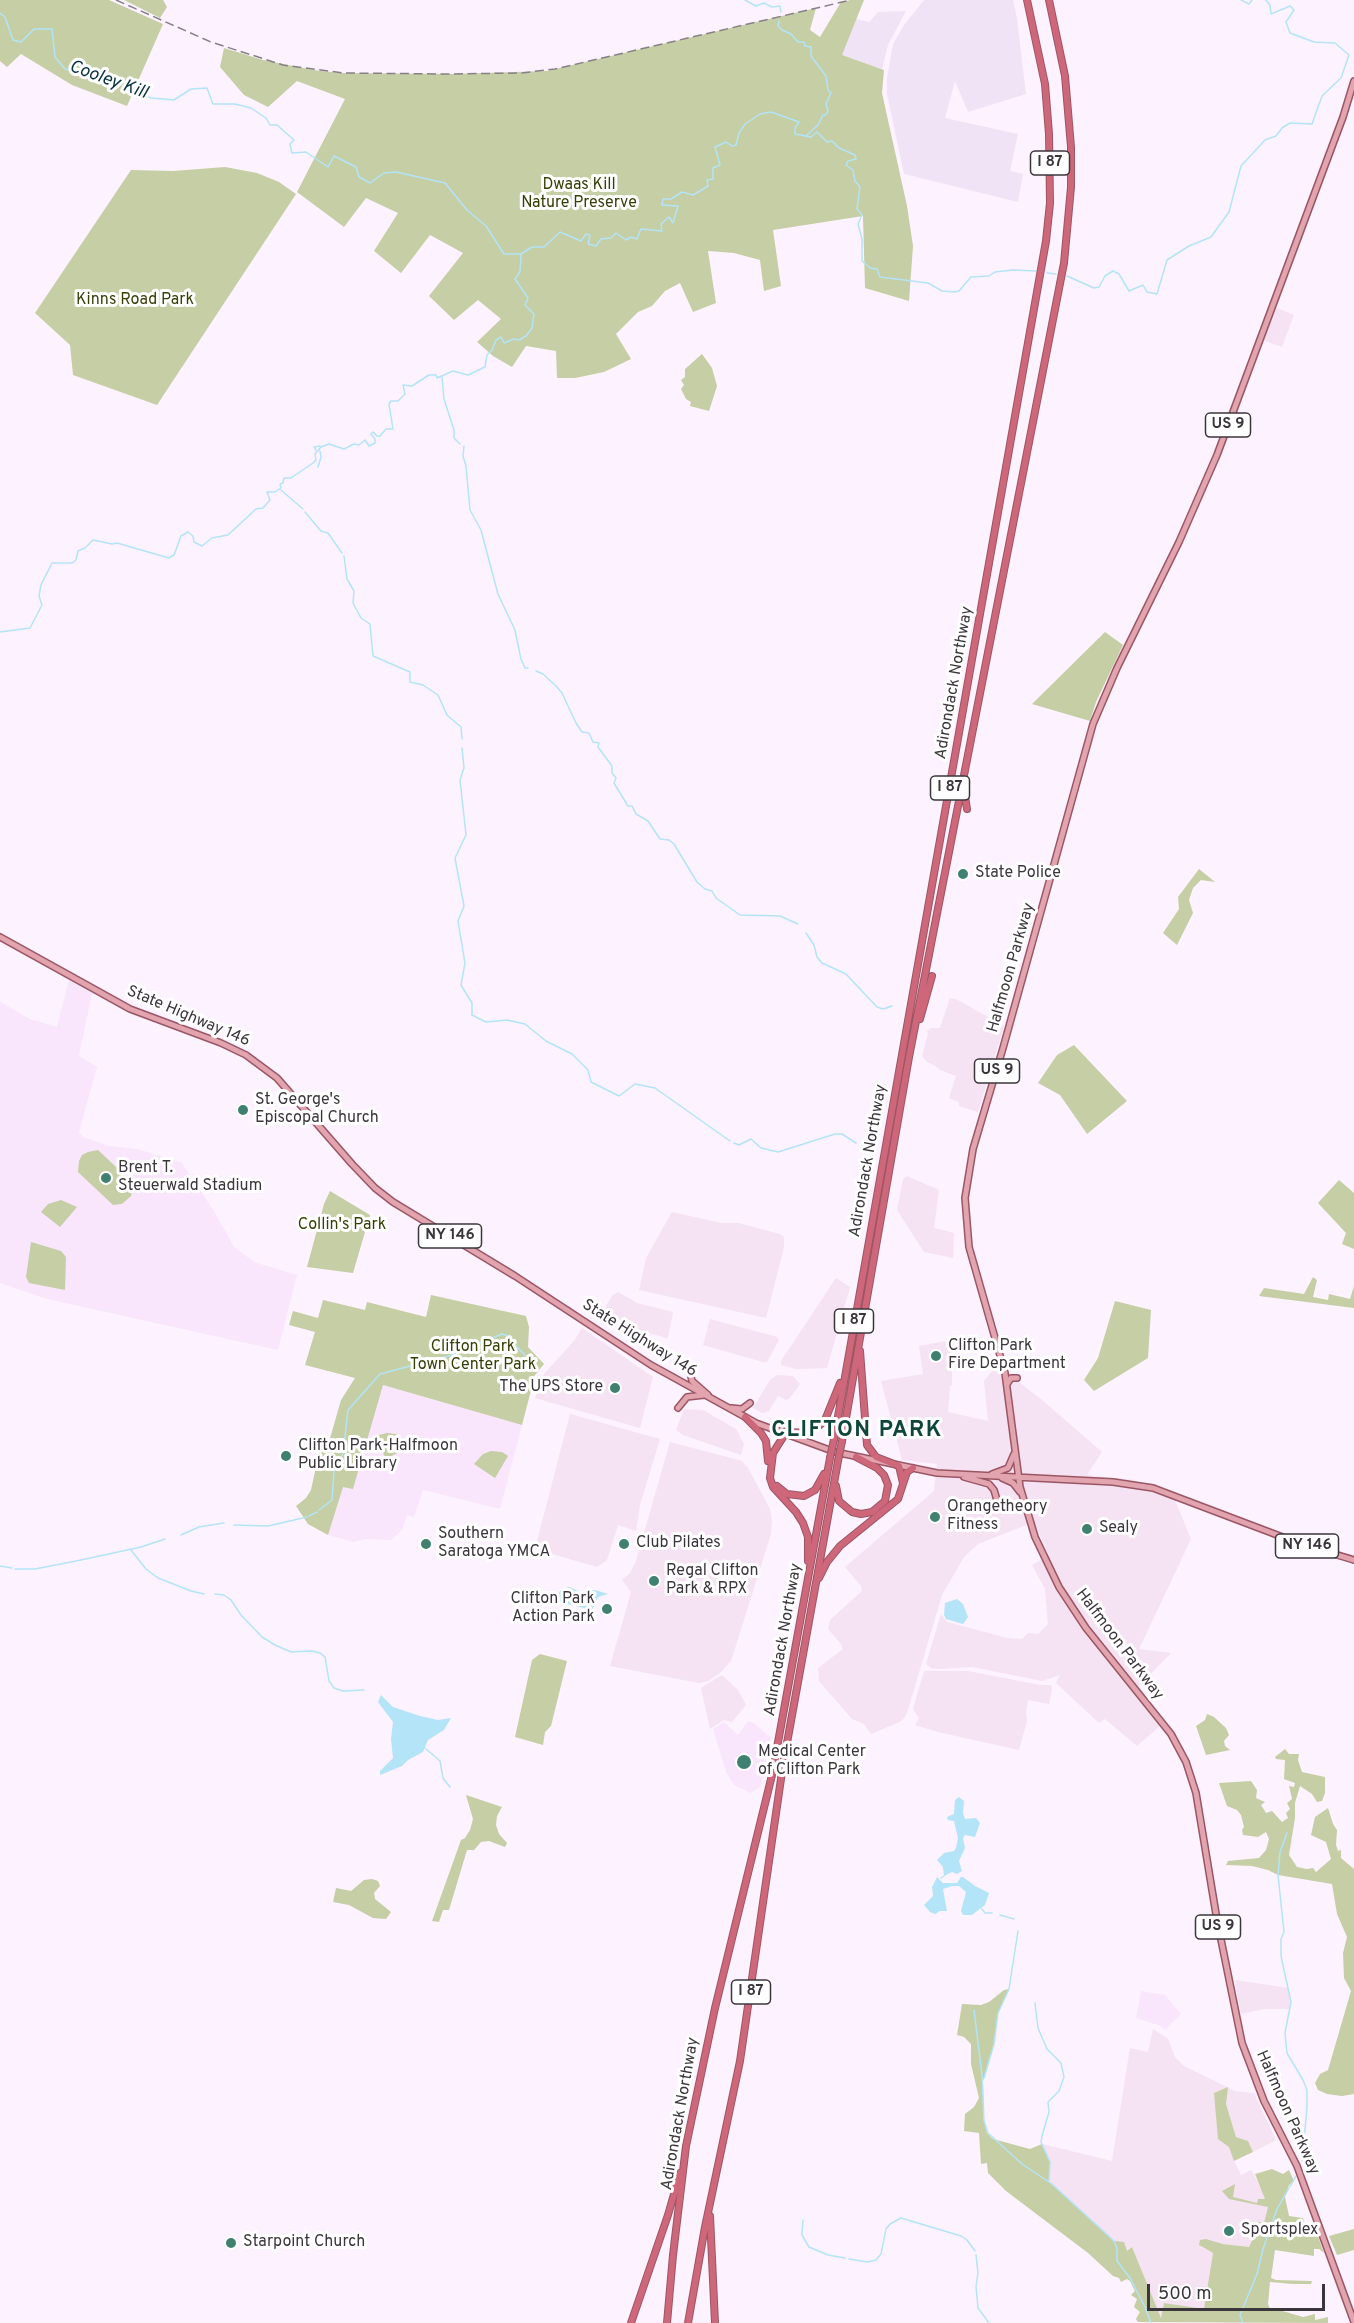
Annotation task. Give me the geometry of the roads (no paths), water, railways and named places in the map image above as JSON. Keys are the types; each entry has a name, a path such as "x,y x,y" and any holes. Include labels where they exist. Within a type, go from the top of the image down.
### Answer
{"highway":[{"name":"Adirondack Northway","path":"667,2323 686,2146 716,2008 772,1775 834,1439 1046,241 1050,184 1049,125 1041,64 1027,0"},
{"name":"Adirondack Northway","path":"688,2323 746,2026 783,1765 909,1057 1064,262 1071,187 1070,118 1062,61 1049,0"},
{"path":"967,809 964,789 968,757"},
{"path":"909,1057 932,976"},
{"path":"861,1323 860,1365 867,1444 876,1457 899,1466 903,1484"},
{"path":"775,1431 806,1433 820,1425 825,1420 845,1371"},
{"path":"744,1417 766,1441 773,1487 803,1523 808,1545 807,1586"},
{"path":"770,1478 773,1453 786,1435"},
{"path":"786,1435 777,1449 772,1470 774,1481 783,1491 794,1496 809,1494 819,1486 828,1469"},
{"path":"838,1463 836,1487 840,1501 852,1512 861,1514 872,1512 885,1500 888,1492 887,1481 877,1468 856,1457"},
{"path":"813,1593 831,1556 851,1536 894,1502 900,1495 907,1473 913,1468"},
{"path":"631,2323 668,2215 686,2146"},
{"path":"710,2202 715,2323"}],"main road":[{"name":"Halfmoon Parkway","path":"1354,81 1343,117 1217,455 1179,542 1117,668 1097,715 973,1149 965,1198 972,1257 1007,1384 1021,1493 1040,1548 1065,1596 1108,1657 1171,1734 1186,1762 1196,1793 1218,1924 1242,2043 1264,2101 1295,2162 1354,2322"},
{"name":"State Highway 146","path":"0,938 130,1009 221,1043 246,1055 277,1078 355,1167 385,1196 520,1279 651,1365 756,1423 856,1457 899,1466 957,1475 1113,1482 1153,1488 1301,1544 1354,1560"},
{"path":"690,1372 692,1381 711,1399"},
{"path":"1007,1384 1011,1378 1017,1378"},
{"path":"678,1408 687,1396 705,1395"},
{"path":"726,1407 742,1409 750,1402 749,1412 756,1423"},
{"path":"985,1476 1007,1470 1011,1466 1015,1449"},
{"path":"957,1475 989,1484 994,1490 999,1507"},
{"path":"1000,1476 1013,1483 1021,1493"}],"water":[{"path":"570,1587 580,1592 595,1590 608,1594 598,1597 592,1610 555,1601 561,1589"},
{"path":"957,1599 963,1604 968,1617 963,1624 946,1619 944,1615 945,1603"},
{"path":"381,1695 393,1707 420,1716 438,1720 451,1718 444,1730 428,1740 423,1752 402,1766 380,1775 380,1771 393,1758 391,1739 393,1722 378,1702"},
{"path":"959,1797 964,1801 965,1819 976,1818 980,1823 975,1837 965,1835 963,1838 965,1848 959,1861 962,1871 944,1876 943,1867 937,1860 944,1853 954,1851 956,1848 958,1838 954,1821 948,1820 947,1817 954,1814 955,1800"},
{"path":"937,1877 943,1883 957,1883 963,1877 989,1893 985,1905 972,1915 963,1915 961,1911 966,1892 959,1886 952,1886 943,1889 947,1911 935,1914 930,1912 924,1905 933,1896 932,1887"}],"waterway":[{"path":"745,0 756,6 764,3 772,7 780,6 781,12"},
{"path":"1241,0 1249,4 1252,0"},
{"path":"1067,276 1094,288 1099,287 1105,276 1113,271 1119,274 1129,291 1143,285 1147,292 1157,294 1167,260 1189,246 1211,237 1229,212 1241,166 1265,140 1276,136 1290,123 1312,124 1322,96 1341,78 1349,55 1335,43 1314,42 1290,33 1286,22 1294,10 1290,6 1271,14 1270,5 1266,0"},
{"name":"Cooley Kill","path":"0,13 5,17 13,40 21,42 34,29 52,29 55,57 65,69 118,84 151,98 174,100 191,89 207,88 213,104 235,104 251,108 266,118 270,125 277,125 294,140 290,144 292,153 306,152 328,167 334,156 356,167 359,177 370,183 384,173 396,172 445,183 467,210 486,226 504,254 521,254 532,247 544,247 560,232 581,241 586,234 590,235 588,244 596,246 601,239 611,238 616,233 626,240 631,237 637,239 641,229 662,231 661,224 669,217 673,223 678,206 662,205 663,199 671,199 682,192 693,195 708,186 707,180 713,179 713,168 720,165 715,147 726,142 732,146 736,145 739,133 745,124 760,114 771,112 799,122 795,128 795,134 811,137 817,132 827,142 832,141 839,148 855,155 856,159 848,161 846,165 853,170 855,181 860,187 857,209 862,215 858,224 862,239 862,261 870,268 877,269 880,277 928,283 942,291 955,292 959,291 971,277 989,276 995,272 1013,270 1036,271"},
{"path":"779,21 778,26 782,30 791,34 798,42 804,42 805,46 811,47 811,56 826,76 828,90 831,93 826,104 828,111 826,115 823,115 818,125 806,136"},
{"path":"0,632 30,628 42,605 39,596 41,585 52,563 72,563 76,560 78,551 93,540 117,543 169,558 174,555 181,536 188,532 193,536 194,542 202,546 212,538 228,535 256,509 263,508 270,500 267,492 275,492 281,488 280,484 283,483 284,478 291,478 313,463 316,460 315,454 321,447 329,444 344,449 354,444 359,445 365,440 369,446 375,443 371,434 373,432 380,436 386,429 393,429 389,404 391,401 398,401 405,394 403,385 412,386 429,375 436,375 437,378 453,371 468,375 485,367 487,355 496,340 501,337 504,343 514,339 519,340 526,336 532,328 534,314 525,305 528,298 515,279 520,272 521,254"},
{"path":"1047,273 1056,274"},
{"path":"442,377 444,399 454,430 454,438 460,444"},
{"path":"316,450 314,447 320,446"},
{"path":"464,446 463,456 470,510 481,530 498,594 515,630 521,659 525,668 528,668"},
{"path":"318,467 320,451"},
{"path":"281,490 303,509"},
{"path":"305,512 321,531 328,533 342,553"},
{"path":"344,556 347,579 354,591 353,603 361,618 370,624 373,656 410,672 410,682 423,685 438,695 447,715 461,727 462,739"},
{"path":"536,671 543,674 562,693 582,732 589,733 593,742 599,743 598,747 612,766 612,773 616,778 614,783 628,806 632,806 636,814 648,821 660,839 669,840 674,844 697,882 705,889 712,891 716,898 740,915 780,916 798,924"},
{"path":"462,748 464,768 460,780 466,835 455,858 464,906 458,921 465,963 461,985 472,1003 472,1015 486,1022 507,1020 525,1024 546,1041 572,1054 588,1070 591,1082 619,1096 635,1084 655,1088 730,1141"},
{"path":"806,933 822,963 846,974 877,1007 883,1009 892,1006"},
{"path":"734,1143 739,1145 751,1139 761,1148 778,1152 835,1134 842,1134 856,1143"},
{"path":"319,1510 332,1500 334,1471 343,1453 348,1410 380,1374 452,1355 502,1334 508,1336 512,1341"},
{"path":"516,1346 525,1355 526,1363"},
{"path":"309,1516 317,1512"},
{"path":"234,1525 268,1526 307,1517"},
{"path":"181,1535 199,1527 224,1523"},
{"path":"15,1569 35,1569 81,1560 141,1547 165,1539"},
{"path":"131,1550 146,1569 158,1578 204,1594"},
{"path":"0,1566 12,1568"},
{"path":"215,1594 224,1595 231,1600 241,1615 262,1637 275,1645 291,1652 320,1653 325,1657 329,1681 334,1688 343,1691 364,1690"},
{"path":"425,1748 440,1761 443,1778 450,1787"},
{"path":"1287,1833 1280,1852 1278,1875 1284,1932 1281,1939 1281,1956 1291,2002 1285,2033 1287,2053 1307,2090 1302,2161"},
{"path":"982,1909 985,1913 992,1913"},
{"path":"1000,1915 1014,1919"},
{"path":"984,2078 994,2044 998,2013 1009,1989 1018,1931"},
{"path":"1035,2003 1038,2028 1047,2049 1061,2063 1064,2077 1059,2091 1048,2102 1049,2112 1041,2142 1050,2162 1049,2181"},
{"path":"974,2010 982,2075 984,2121 988,2133 1022,2164 1052,2184 1114,2241 1117,2248 1117,2261 1130,2278 1151,2323"},
{"path":"1243,2323 1240,2315 1257,2274 1277,2209 1296,2176"},
{"path":"849,2259 868,2262 876,2260 881,2254 886,2229 901,2218 961,2236 975,2251"},
{"path":"803,2220 802,2235 809,2247 828,2255 845,2258"},
{"path":"976,2255 978,2308 989,2323"}],"railway":[{"path":"116,0 211,42 283,65 343,73 449,74 521,73 555,69 851,0"}],"place":[{"name":"State Police","path":"963,874"},
{"name":"St. George's Episcopal Church","path":"243,1110"},
{"name":"Brent T. Steuerwald Stadium","path":"106,1178"},
{"name":"Clifton Park Fire Department","path":"936,1356"},
{"name":"The UPS Store","path":"615,1388"},
{"name":"Clifton Park-Halfmoon Public Library","path":"286,1456"},
{"name":"Orangetheory Fitness","path":"935,1517"},
{"name":"Sealy","path":"1087,1529"},
{"name":"Southern Saratoga YMCA","path":"426,1544"},
{"name":"Club Pilates","path":"624,1544"},
{"name":"Regal Clifton Park & RPX","path":"654,1581"},
{"name":"Clifton Park Action Park","path":"607,1609"},
{"name":"Medical Center of Clifton Park","path":"744,1762"},
{"name":"Sportsplex","path":"1229,2231"},
{"name":"Starpoint Church","path":"231,2243"}],"district":[{"name":"CLIFTON PARK","path":"857,1432"}],"park label":[{"name":"Dwaas Kill Nature Preserve","path":"579,195"},
{"name":"Kinns Road Park","path":"135,301"},
{"name":"Collin's Park","path":"342,1226"},
{"name":"Clifton Park Town Center Park","path":"473,1357"}]}
